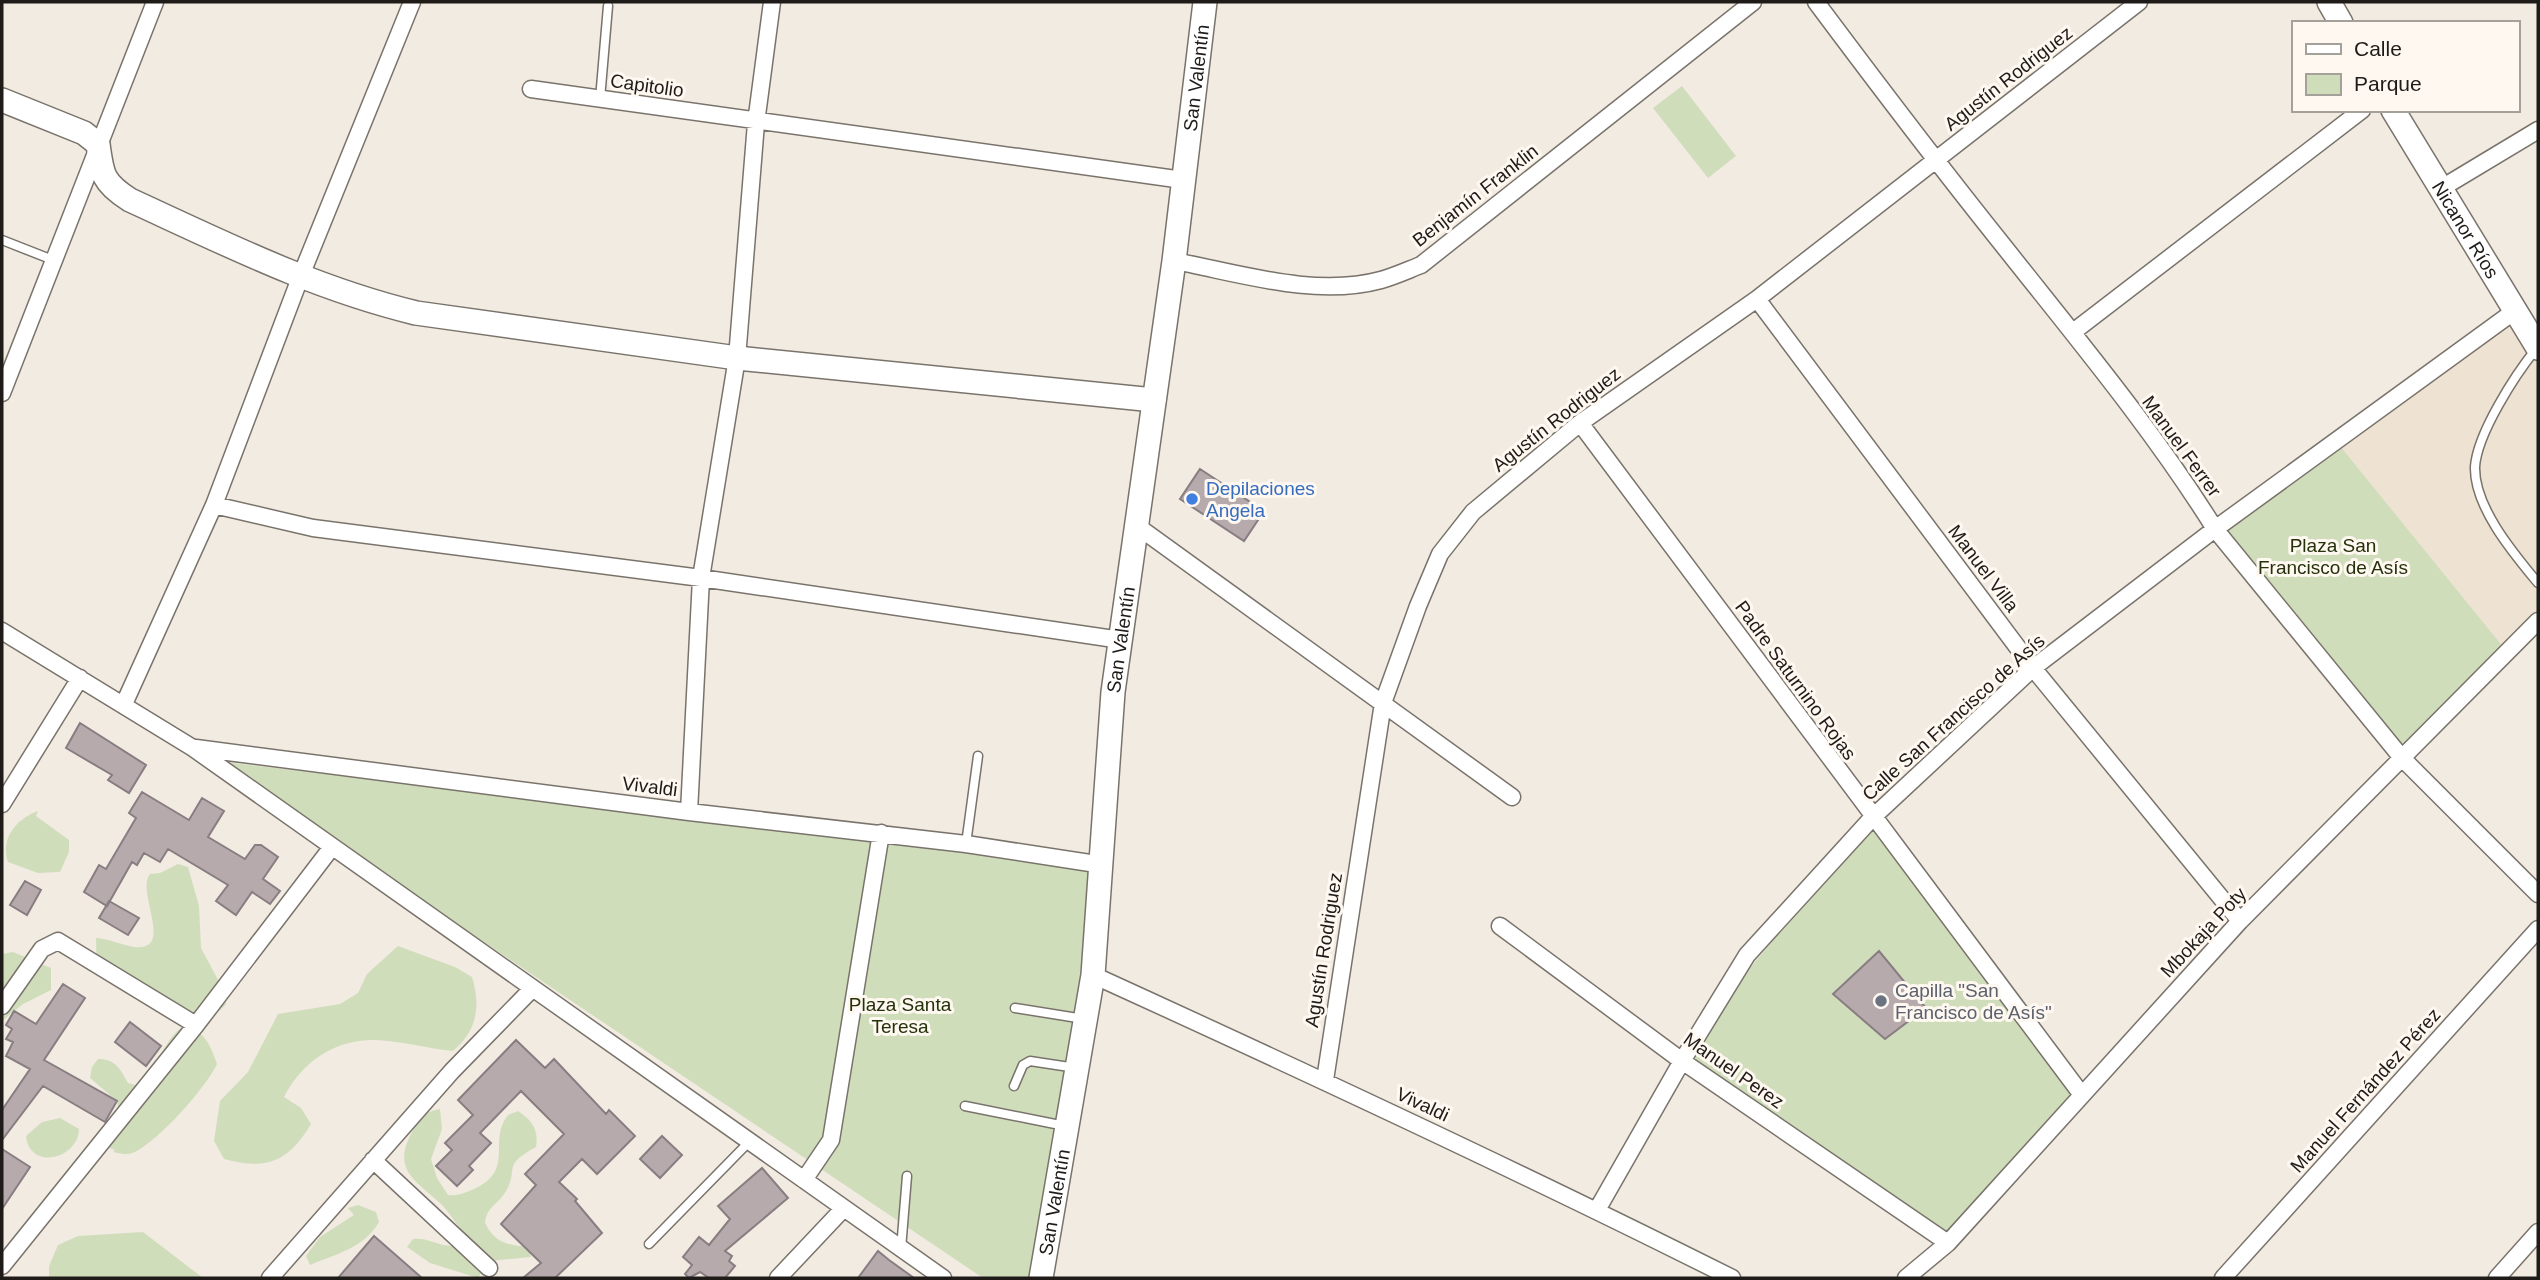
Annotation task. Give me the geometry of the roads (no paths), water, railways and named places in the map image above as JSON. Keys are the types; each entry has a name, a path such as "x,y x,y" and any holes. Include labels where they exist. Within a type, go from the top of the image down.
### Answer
{"street":[{"path":"2,393 155,2"},
{"path":"124,704 214,505 300,278 412,2"},
{"path":"689,812 701,578 737,358 756,123 772,2"},
{"name":"San Valentín","path":"1041,1278 1093,975 1103,865 1113,692 1174,261 1205,2"},
{"name":"Benjamín Franklin","path":"1174,261 1300,284 1340,286 1380,280 1421,265 1753,2"},
{"name":"Manuel Ferrer","path":"1816,2 1935,161 2073,332 2192,492 2215,529 2402,758 2538,894"},
{"name":"Agustín Rodriguez","path":"1325,1080 1383,703 1440,554 1473,512 1580,423 1756,299 2139,2"},
{"path":"2329,2 2341,21"},
{"name":"Capitolio","path":"530,89 756,123 1183,180"},
{"path":"2,100 84,133 98,144 102,174 113,189 300,278 371,302 416,313 737,358 1154,400"},
{"path":"2073,332 2359,112"},
{"name":"Nicanor Ríos","path":"2394,112 2538,347"},
{"path":"2440,189 2538,130"},
{"name":"Manuel Villa","path":"1756,299 2033,668 2240,921"},
{"name":"Calle San Francisco de Asís","path":"1597,1210 1682,1061 1747,955 1872,818 2033,668 2215,529 2516,310"},
{"name":"Padre Saturnino Rojas","path":"1580,423 1872,818 2082,1095"},
{"path":"214,505 313,528 701,578 1121,640"},
{"path":"1136,526 1512,797"},
{"name":"Mbokaja Poty","path":"1906,1278 1948,1243 2240,921 2538,621"},
{"path":"2,632 124,704 192,748 943,1278"},
{"path":"2,804 80,678"},
{"name":"Vivaldi","path":"192,748 689,812 881,833 1103,865"},
{"path":"804,1180 831,1140 881,833"},
{"path":"2,1266 196,1025 332,847"},
{"name":"Manuel Perez","path":"1500,926 1682,1061 1948,1243"},
{"name":"Manuel Fernández Pérez","path":"2222,1278 2538,929"},
{"path":"2,1006 42,949 58,942 196,1025"},
{"name":"Vivaldi","path":"1093,975 1325,1080 1732,1278"},
{"path":"270,1278 373,1160 532,989"},
{"path":"373,1160 489,1268"},
{"path":"778,1278 844,1208"},
{"path":"2497,1278 2538,1232"}],"lane":[{"path":"600,99 608,6"},
{"path":"2,240 53,260"},
{"path":"2538,347 2501,400 2475,469 2491,521 2538,583"},
{"path":"966,844 978,756"},
{"path":"1015,1008 1087,1020"},
{"path":"1014,1086 1023,1065 1030,1060 1079,1068"},
{"path":"965,1106 1068,1127"},
{"path":"649,1244 749,1142"},
{"path":"901,1249 907,1176"}],"place":[{"name":"Depilaciones Angela","path":"1192,499"},
{"name":"Capilla \"San Francisco de Asís\"","path":"1881,1001"}],"park label":[{"name":"Plaza San Francisco de Asís","path":"2333,556"},
{"name":"Plaza Santa Teresa","path":"900,1015"}]}
